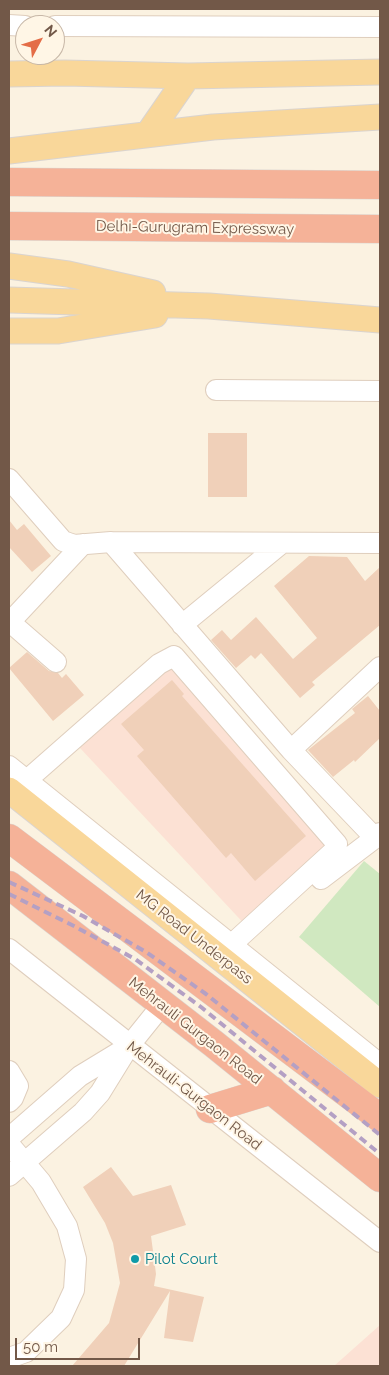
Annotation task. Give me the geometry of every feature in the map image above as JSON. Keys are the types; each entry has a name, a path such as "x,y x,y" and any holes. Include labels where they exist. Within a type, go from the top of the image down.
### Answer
{"highway":[{"path":"346,185 380,170"},
{"path":"9,182 380,185"},
{"name":"Delhi-Gurugram Expressway","path":"9,226 380,229"},
{"path":"9,838 380,1118"},
{"name":"Mehrauli Gurgaon Road","path":"9,885 272,1090 380,1178"},
{"path":"210,1109 272,1090"}],"main road":[{"path":"9,74 65,73 188,76 380,72"},
{"path":"148,134 188,76"},
{"path":"9,151 213,127 380,117"},
{"path":"9,266 68,274 209,306"},
{"path":"9,300 209,306 380,320"},
{"path":"9,331 58,331 209,306"},
{"name":"MG Road Underpass","path":"18,785 380,1085"}],"street":[{"path":"65,26 380,26"},
{"path":"216,390 380,391"},
{"path":"9,479 63,541 74,545 110,542 380,543"},
{"path":"110,542 291,750 377,836 235,948"},
{"path":"182,625 282,543"},
{"path":"56,662 10,622 83,544"},
{"path":"18,785 159,664 174,656 337,844 336,849 235,948"},
{"path":"291,750 380,667"},
{"path":"9,766 18,785 235,948 380,1064"},
{"name":"Mehrauli-Gurgaon Road","path":"9,949 129,1046 380,1242"},
{"path":"9,1176 89,1106 100,1093 129,1046 162,1005"},
{"path":"9,1138 80,1076 129,1046"},
{"path":"9,1071 12,1073 18,1086 13,1098 9,1102"},
{"path":"9,1144 41,1182 67,1226 76,1259 74,1290 61,1318 26,1352 9,1358"}],"shaded area":[{"path":"173,645 345,850 250,930 66,733"},
{"path":"380,1325 380,1366 334,1366"}],"green space":[{"path":"364,861 380,874 380,1007 299,937"}],"building":[{"path":"208,433 247,433 247,497 208,497"},
{"path":"9,520 17,530 24,524 51,556 32,572 9,547"},
{"path":"309,556 347,557 365,581 380,567 380,625 312,682 315,685 300,698 261,653 255,659 251,655 236,668 211,640 222,630 231,640 256,617 293,659 317,638 274,586"},
{"path":"27,652 49,671 58,673 62,678 66,674 84,695 53,721 9,668"},
{"path":"172,680 184,694 182,696 306,836 255,881 231,853 226,858 137,756 144,750 121,724"},
{"path":"368,696 380,711 380,738 355,762 354,760 333,777 308,750 355,713 352,709"},
{"name":"Pilot Court","path":"111,1167 133,1196 171,1185 186,1225 151,1236 156,1274 154,1286 204,1297 193,1342 164,1338 170,1291 124,1366 72,1366 109,1323 120,1283 113,1243 105,1223 83,1187"}],"railway":[{"path":"9,882 83,916 146,952 206,994 380,1135"},
{"path":"9,894 135,959 201,1007 380,1154"}],"place":[{"name":"Pilot Court","path":"135,1259"}]}
